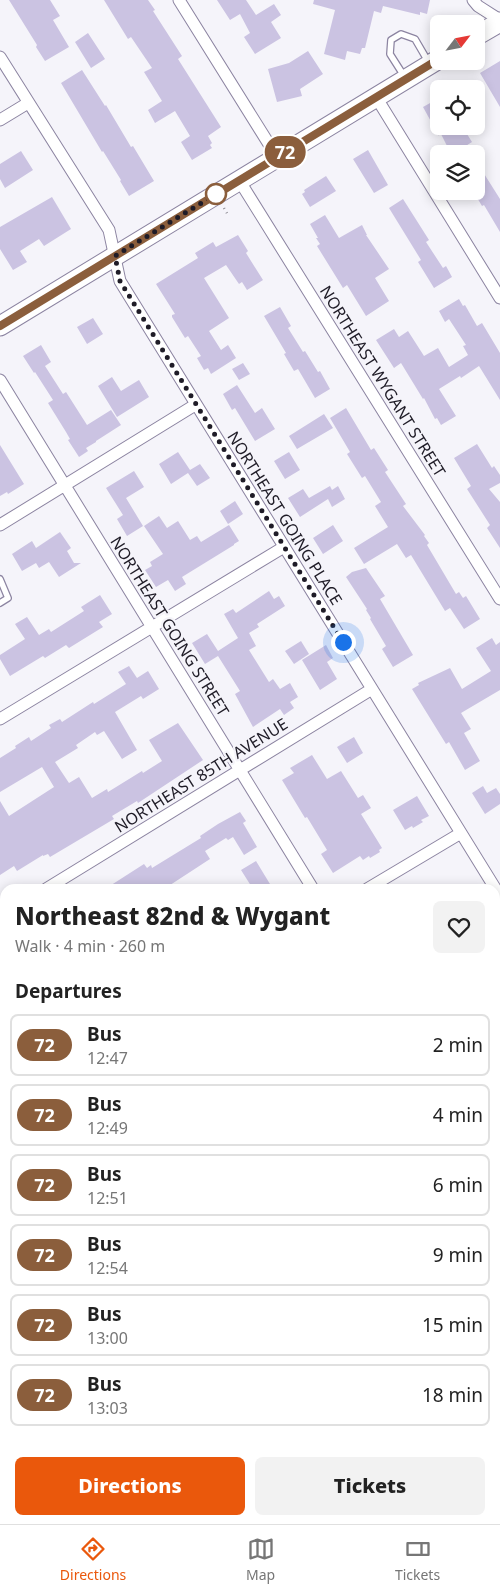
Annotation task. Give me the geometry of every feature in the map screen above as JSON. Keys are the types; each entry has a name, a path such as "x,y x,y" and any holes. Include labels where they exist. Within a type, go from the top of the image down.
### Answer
{"main road":[{"path":"485,30 500,21"},
{"path":"0,326 430,64"}],"street":[{"path":"179,0 277,157"},
{"path":"474,0 478,6 500,21"},
{"path":"0,57 108,230 115,256"},
{"path":"376,97 500,298"},
{"path":"0,120 28,103"},
{"name":"NORTHEAST WYGANT STREET","path":"239,180 500,599"},
{"name":"NORTHEAST GOING PLACE","path":"115,256 120,281 493,884"},
{"name":"NORTHEAST GOING STREET","path":"0,380 310,884"},
{"path":"0,525 195,405"},
{"path":"0,719 284,547"},
{"name":"NORTHEAST 85TH AVENUE","path":"54,884 372,689"},
{"path":"375,884 461,833"}],"lane":[{"path":"406,79 390,54 391,40 401,34 415,39 430,57"},
{"path":"0,579 8,598 0,603"}],"building":[{"path":"9,0 50,0 60,16 53,20 69,47 45,61"},
{"path":"104,0 148,0 182,56 178,59 221,127 208,136 212,143 210,145 212,148 192,160 181,142 190,136 175,111 155,123 148,110 162,101 144,72 152,68 131,37 128,39"},
{"path":"217,0 246,0 256,15 274,4 281,15 271,22 281,38 255,54 244,37 250,33 240,14 230,20"},
{"path":"314,0 430,0 427,14 420,12 420,15 383,6 381,13 374,11 365,48 362,48 360,54 347,51 345,60 324,54 335,10 313,4"},
{"path":"88,33 105,59 91,68 75,42"},
{"path":"308,51 323,74 300,89 302,96 277,102 268,69 289,63"},
{"path":"500,61 500,107 480,73"},
{"path":"82,70 154,181 129,196 61,83"},
{"path":"430,103 430,120 423,107"},
{"path":"442,135 468,135 472,142 467,145 446,145"},
{"path":"368,150 388,185 374,193 353,159"},
{"path":"21,151 33,170 5,188 0,179 0,164"},
{"path":"485,175 500,199 500,232 484,205 482,206 478,200 485,200"},
{"path":"326,176 336,191 310,207 302,194 305,192 304,190"},
{"path":"52,197 71,229 44,246 39,239 20,251 27,262 13,270 0,249 0,227"},
{"path":"403,199 429,240 426,242 443,268 446,266 452,277 434,288 418,262 421,260 389,208"},
{"path":"325,215 339,238 362,225 366,235 389,269 375,278 389,301 366,316 347,285 343,288 317,246 320,244 310,224"},
{"path":"238,235 248,251 246,253 263,280 247,290 242,282 239,284 226,265 204,278 229,318 209,331 221,350 228,345 236,358 211,374 208,368 204,370 197,358 201,356 188,336 185,338 172,317 175,314 156,284 198,258 195,253 213,242 216,247"},
{"path":"459,299 463,306 465,305 477,326 482,323 500,353 500,400 479,366 439,389 456,416 441,425 437,418 435,419 401,363 394,368 376,340 394,329 399,337 408,331 424,356 438,348 449,367 468,355 463,346 466,345 449,319 445,322 439,311"},
{"path":"280,307 291,326 288,328 303,352 305,351 318,372 320,371 330,389 315,398 298,369 294,371 284,354 286,353 264,316"},
{"path":"93,318 103,334 87,344 77,327"},
{"path":"41,345 51,362 45,366 63,394 66,392 87,425 111,410 121,425 86,448 88,451 79,457 48,403 53,400 23,356"},
{"path":"243,363 250,374 239,380 232,369"},
{"path":"112,377 121,391 139,380 149,397 117,417 98,386"},
{"path":"237,385 255,413 262,408 275,429 255,441 235,408 232,410 223,394"},
{"path":"346,408 371,450 374,448 388,470 385,472 406,504 403,506 425,535 429,543 427,545 456,594 459,592 463,598 466,596 480,619 464,629 450,608 445,611 411,555 406,558 397,544 364,564 354,548 388,527 375,506 381,502 365,476 362,478 347,454 350,452 330,418"},
{"path":"324,414 333,428 297,449 289,436"},
{"path":"477,444 492,468 494,466 500,475 500,483 489,489 500,502 500,548 487,528 490,525 467,489 471,486 454,458"},
{"path":"0,445 24,484 8,494 7,492 0,496"},
{"path":"178,452 190,470 200,464 210,478 197,486 188,473 171,484 159,464"},
{"path":"289,452 300,470 285,479 274,461"},
{"path":"134,471 144,487 126,498 143,526 127,536 117,519 123,515 106,488"},
{"path":"330,486 332,490 338,486 345,499 332,507 328,499 300,517 288,498 303,489 309,498"},
{"path":"235,501 243,514 228,524 220,511"},
{"path":"159,516 167,528 178,521 190,540 197,536 201,542 229,525 239,541 182,577 186,584 175,591 168,580 156,587 145,570 152,566 150,562 163,554 144,526"},
{"path":"333,525 343,541 323,554 313,538"},
{"path":"60,532 71,548 67,551 74,563 81,563 59,577 49,562 39,568 36,563 22,571 12,554 32,541 36,548"},
{"path":"366,568 385,596 380,599 413,655 393,667 382,649 386,646 370,619 367,609 346,577 352,572"},
{"path":"269,591 274,599 279,596 285,606 257,624 259,627 249,633 256,646 249,650 269,682 273,679 280,689 290,683 298,697 290,702 294,708 284,715 280,709 253,727 235,694 240,691 218,656 205,664 192,643 207,634 218,651 238,638 224,614 233,609 236,613"},
{"path":"100,595 112,614 99,622 103,627 69,648 66,645 45,658 43,656 10,676 0,659 0,655 25,639 15,624 27,617 39,635 49,629 51,632 84,611 81,607"},
{"path":"492,638 496,645 500,642 500,690 461,713 471,729 464,733 480,761 465,770 449,742 446,744 412,689 419,685 418,683 450,668 462,689 491,671 476,648"},
{"path":"301,641 309,654 294,664 285,651"},
{"path":"326,645 333,658 327,662 337,679 320,690 302,660"},
{"path":"129,666 137,678 148,671 159,689 143,699 141,696 115,712 137,750 122,759 104,731 97,735 95,732 76,745 78,748 55,762 69,783 79,777 92,798 107,789 108,792 142,771 143,773 162,761 149,740 178,723 203,760 138,803 137,801 112,816 114,819 50,857 48,854 43,855 17,871 14,866 0,875 0,801 9,816 54,787 42,767 0,792 0,758 29,737 31,741 51,728 49,725 60,719 62,722 126,684 118,672"},
{"path":"354,737 363,753 347,763 337,747"},
{"path":"312,755 327,779 341,771 358,798 363,795 371,808 361,814 382,848 379,850 380,852 370,858 369,856 363,860 360,856 333,873 321,854 327,850 282,780 294,773 290,768"},
{"path":"483,786 487,793 496,788 500,794 500,804 485,814 472,793"},
{"path":"417,796 429,816 421,820 423,822 413,828 412,826 405,830 393,810"},
{"path":"240,812 246,821 243,823 257,847 244,855 233,837 228,840 226,838 205,851 210,859 172,884 113,884 144,864 147,868 151,865 152,868 201,838 200,836"},
{"path":"256,861 270,884 250,884 241,870"}],"bus line":[{"name":"72","path":"0,326 430,64"}],"route":[{"path":"216,194 115,256 120,281 343,642"}]}
